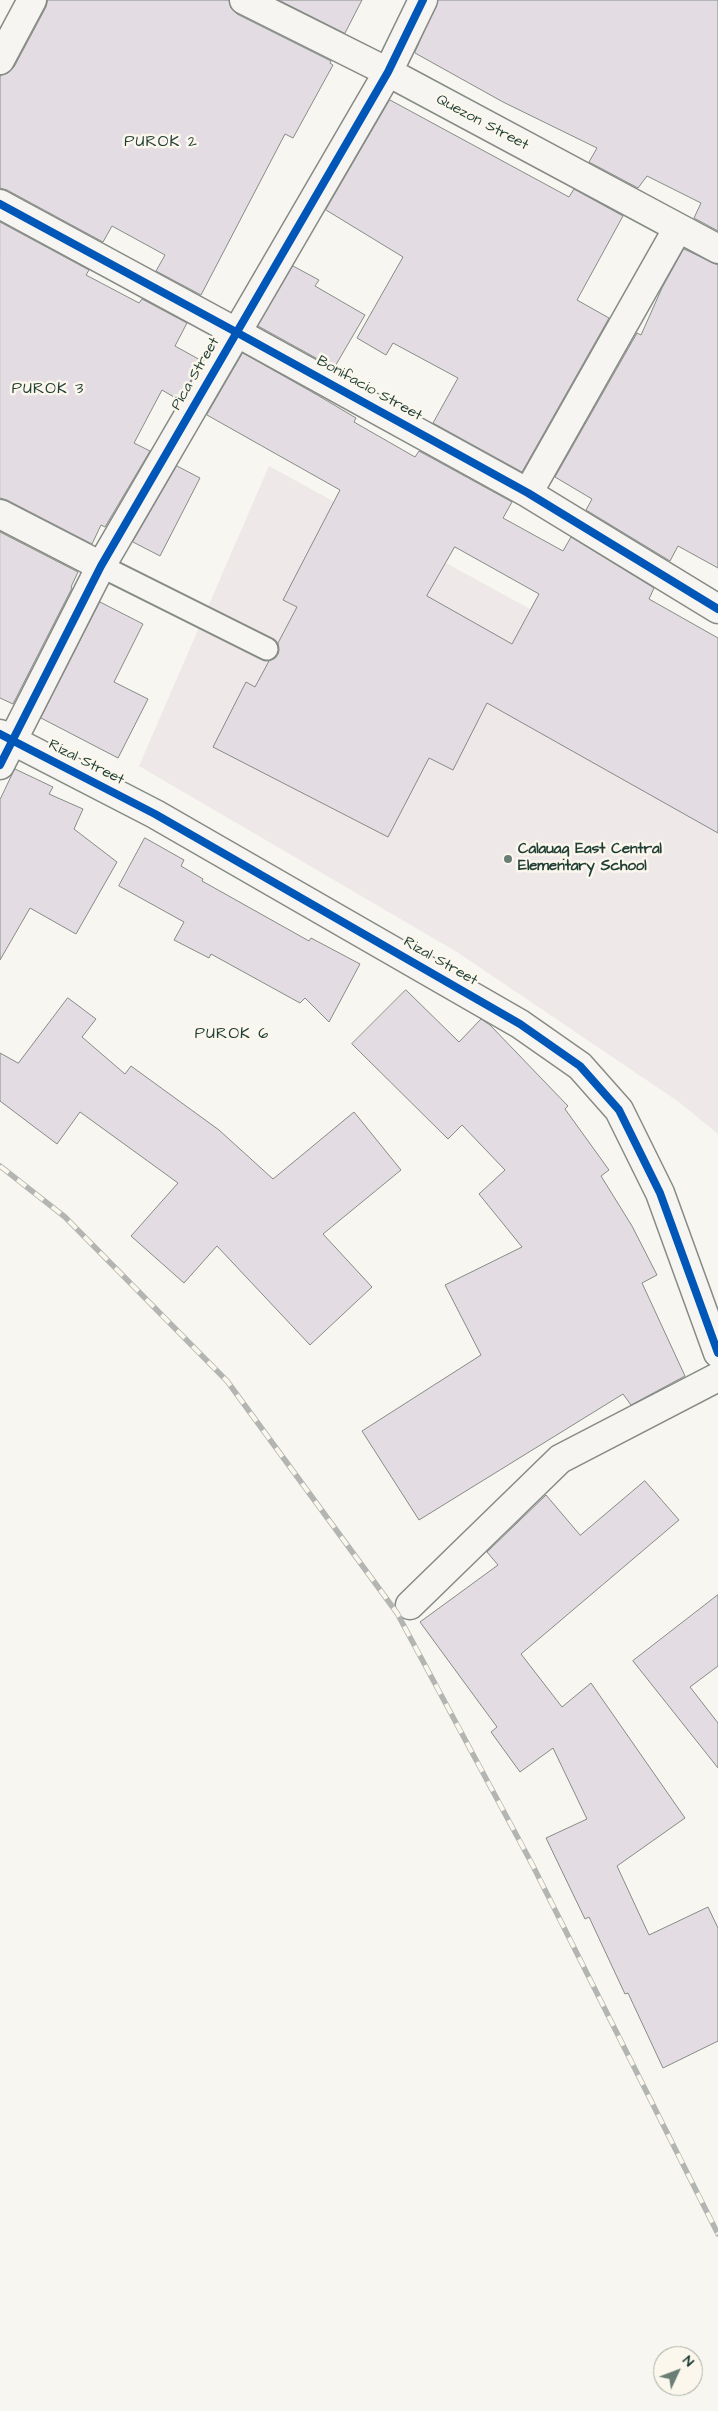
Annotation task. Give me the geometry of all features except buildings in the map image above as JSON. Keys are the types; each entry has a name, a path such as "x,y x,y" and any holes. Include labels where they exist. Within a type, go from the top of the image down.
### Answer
{"street":[{"path":"0,60 32,0"},
{"name":"Quezon Street","path":"244,0 388,72 718,250"},
{"name":"Pica Street","path":"0,765 6,737 101,566 388,72 423,0"},
{"name":"Bonifacio Street","path":"0,204 528,493 718,609"},
{"path":"528,493 678,228"},
{"path":"0,514 101,566"},
{"name":"Rizal Street","path":"6,737 155,814 520,1024 580,1066 619,1110 652,1176 718,1353"},
{"path":"410,1605 560,1458 718,1377"}],"lane":[{"path":"101,566 267,649"}],"shaded area":[{"name":"Calauag East Central Elementary School","path":"269,466 718,712 718,1134 679,1102 457,952 139,766"}],"railway":[{"path":"0,1166 65,1217 227,1381 397,1613 532,1864 718,2234"}],"cycle path":[{"path":"0,765 101,566 388,72 423,0"},
{"path":"0,204 528,493 718,609"},
{"path":"0,734 155,814 520,1024 580,1066 619,1110 660,1193 718,1353"}],"place":[{"name":"Calauag East Central Elementary School","path":"508,859"}],"district":[{"name":"PUROK 2","path":"161,143"},
{"name":"PUROK 3","path":"48,390"},
{"name":"PUROK 6","path":"232,1035"}]}
